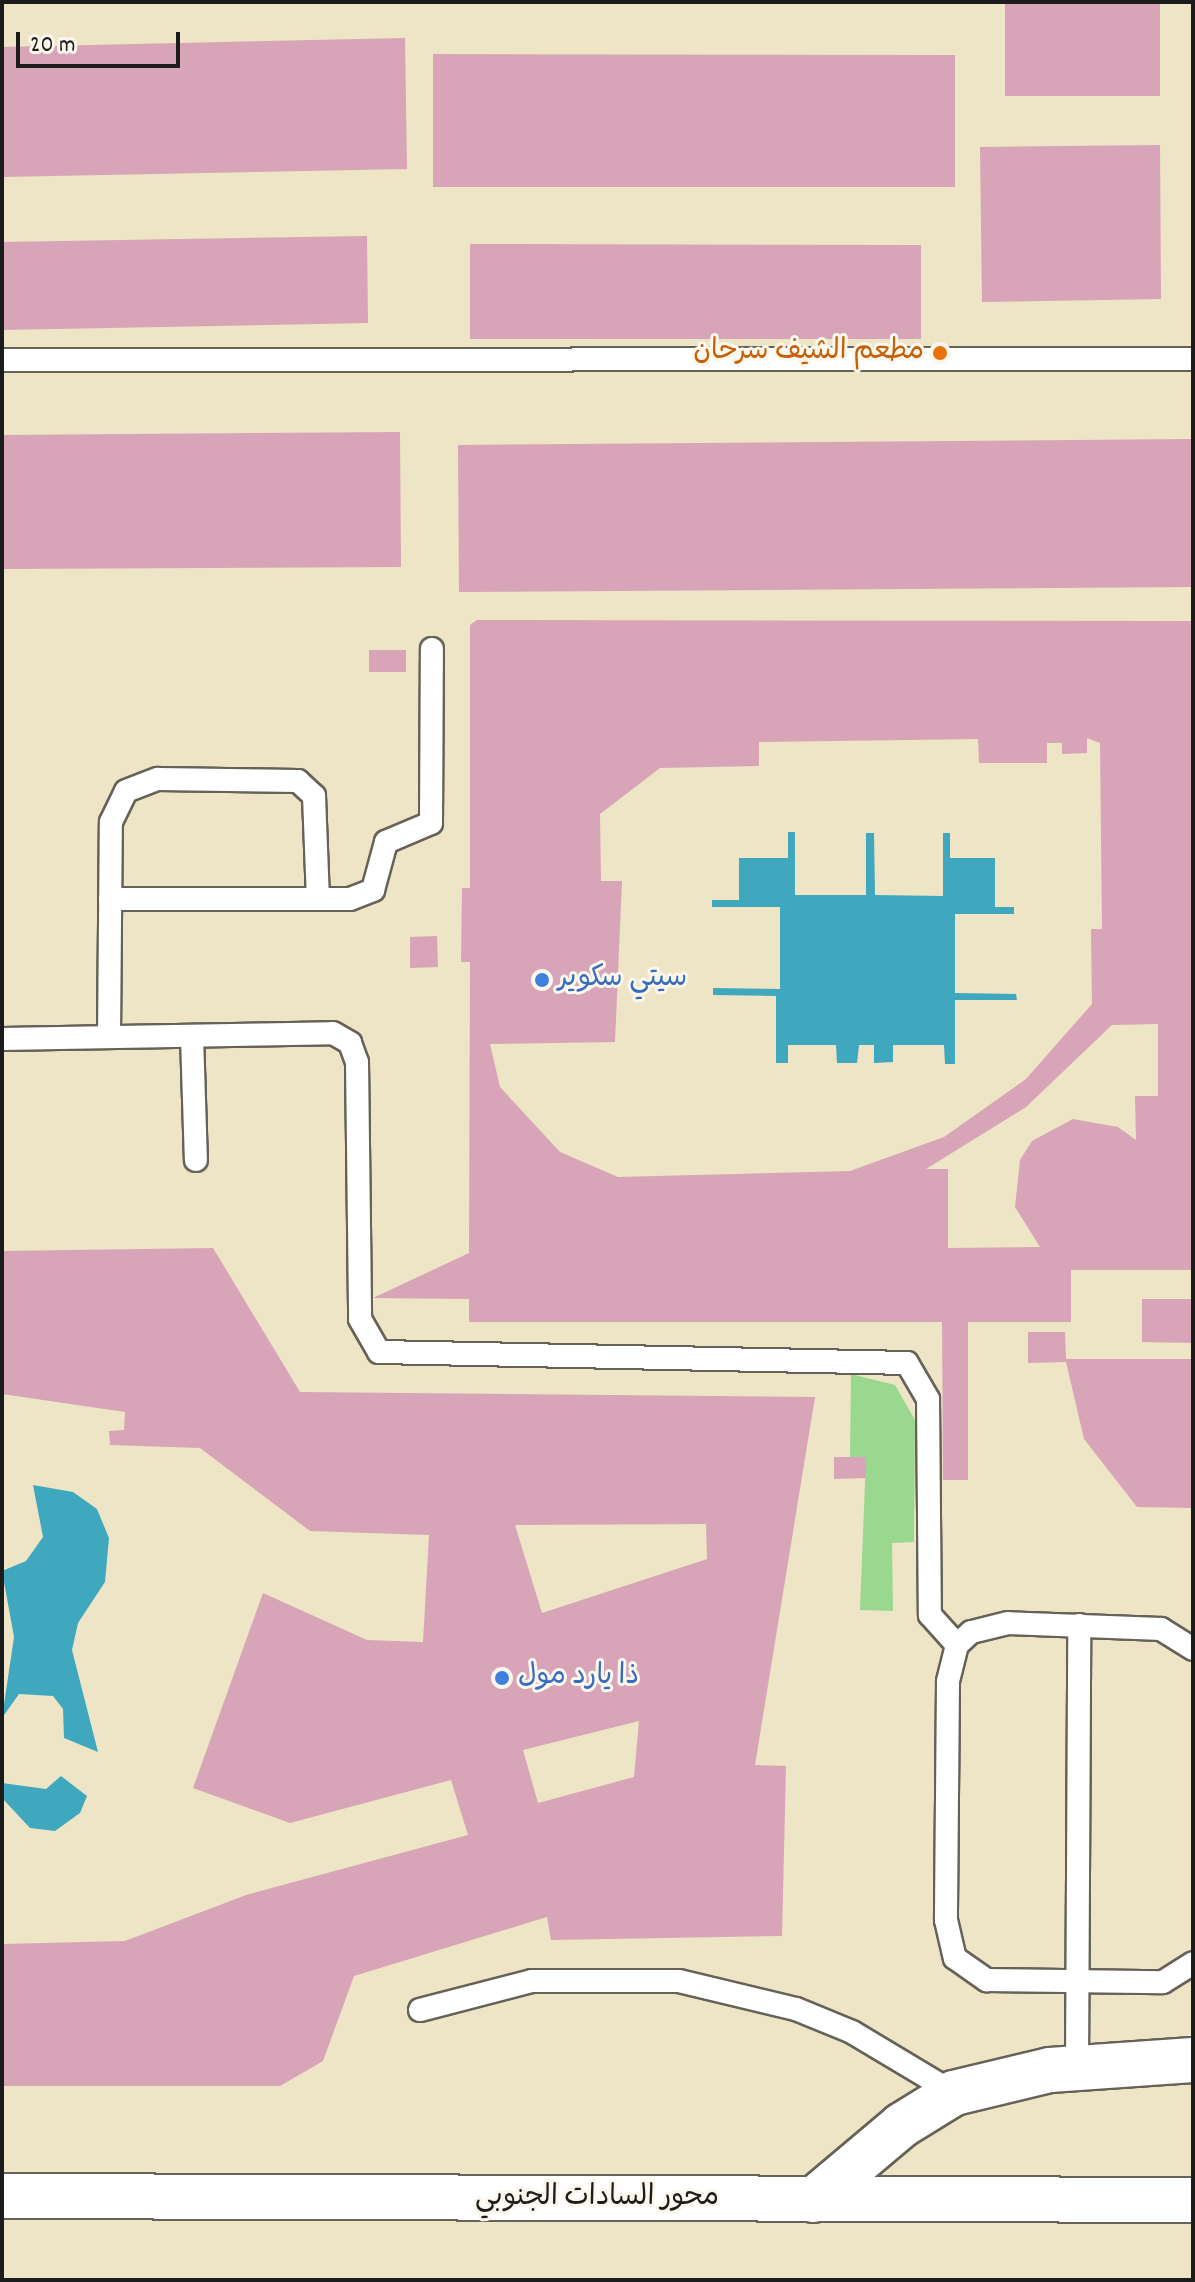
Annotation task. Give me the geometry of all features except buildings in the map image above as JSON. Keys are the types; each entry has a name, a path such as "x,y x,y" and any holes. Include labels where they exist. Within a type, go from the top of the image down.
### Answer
{"main road":[{"path":"813,2200 892,2132 954,2093 1077,2067 1193,2060"},
{"name":"محور السادات الجنوبي","path":"2,2196 1193,2200"}],"lane":[{"path":"2,360 1193,359"},
{"path":"110,899 363,897 379,881 386,842 431,823 432,649"},
{"path":"109,1037 111,822 126,791 158,779 286,778 314,796 318,899"},
{"path":"192,1036 196,1160"},
{"path":"2,1039 342,1036 357,1062 360,1319 379,1352 894,1359 918,1371 928,1399 930,1615 957,1645"},
{"path":"1193,1649 1161,1629 1079,1625 989,1624 957,1645 948,1682 947,1940 955,1958 987,1980 1163,1982 1193,1963"},
{"path":"1077,2067 1079,1625"},
{"path":"420,2010 532,1981 679,1981 810,2015 954,2093"}],"green space":[{"path":"851,1374 895,1385 915,1420 914,1542 892,1543 893,1611 860,1610 866,1457 850,1457"}],"water":[{"path":"788,832 795,832 795,895 866,895 866,833 874,833 875,895 943,896 943,833 950,833 950,858 995,858 995,907 1014,907 1014,914 955,914 955,993 1016,994 1017,1000 955,1000 955,1064 945,1064 944,1045 893,1045 893,1062 874,1063 874,1045 859,1045 857,1063 837,1063 836,1045 788,1045 788,1063 776,1063 776,996 713,995 713,988 780,989 780,907 712,907 712,900 739,900 739,858 788,858"},
{"path":"33,1485 73,1492 97,1509 109,1538 105,1582 78,1623 72,1650 98,1752 64,1738 63,1709 53,1696 19,1694 2,1718 14,1637 2,1571 26,1561 43,1537"},
{"path":"61,1776 87,1796 80,1813 55,1831 30,1828 2,1798 2,1783 46,1789"}],"place":[{"name":"مطعم الشيف سرحان","path":"940,353"},
{"name":"سيتي سكوير","path":"542,980"},
{"name":"ذا يارد مول","path":"502,1678"}]}
